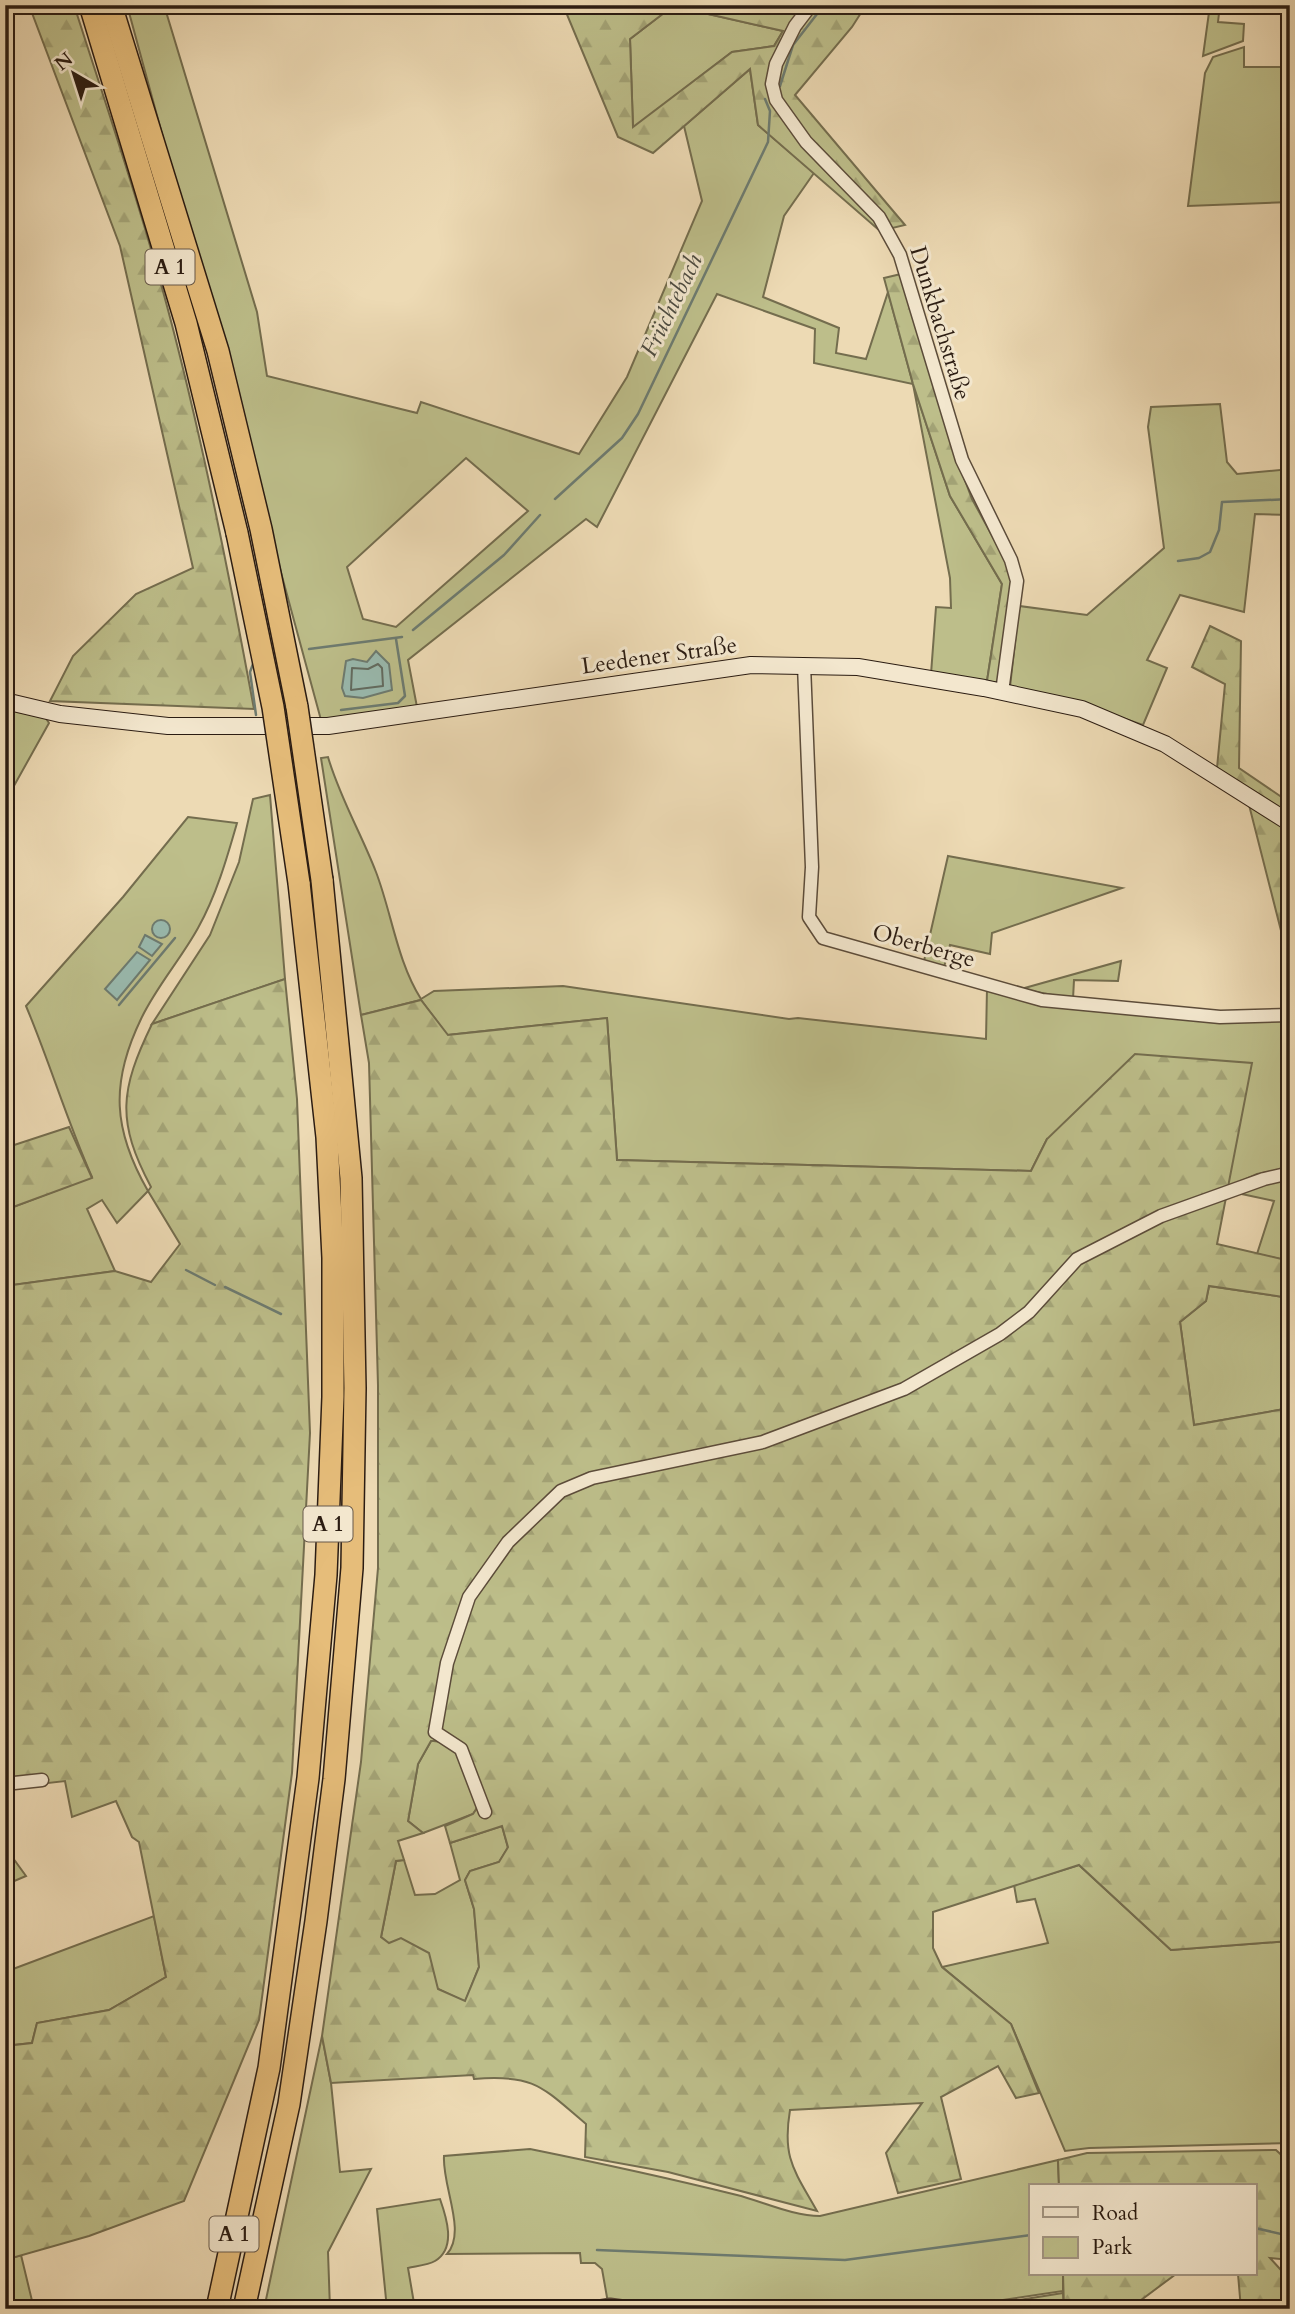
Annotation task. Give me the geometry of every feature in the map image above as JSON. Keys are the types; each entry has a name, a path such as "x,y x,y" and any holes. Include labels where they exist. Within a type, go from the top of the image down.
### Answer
{"highway":[{"name":"A 1","path":"90,5 186,323 237,533 272,707 299,883 327,1137 333,1258 330,1479 326,1574 308,1778 269,2067 217,2307"},
{"name":"A 1","path":"111,5 218,351 261,529 297,707 322,880 351,1178 355,1388 352,1569 329,1818 289,2104 244,2309"}],"street":[{"name":"Dunkbachstraße","path":"811,5 794,26 776,64 772,84 776,100 806,142 879,217 900,255 962,460 1011,560 1017,581 1002,692"},
{"name":"Leedener Straße","path":"5,701 60,713 168,726 328,726 751,665 859,667 1082,709 1145,733 1221,777 1290,823"},
{"name":"Oberberge","path":"804,665 812,867 809,918 823,938 1042,1000 1220,1017 1290,1015"},
{"path":"485,1812 461,1749 435,1732 447,1663 469,1597 508,1542 561,1491 592,1478 764,1442 904,1389 1000,1334 1029,1312 1077,1259 1136,1226 1290,1173"},
{"path":"5,1784 42,1780"},
{"path":"586,2309 610,2305 640,2309"}],"green space":[{"path":"29,5 74,5 113,124 150,244 184,373 236,612 254,709 50,701 73,656 136,594 193,568 120,246"},
{"path":"127,5 164,5 257,312 267,376 417,413 421,402 579,454 627,377 702,201 684,126 750,69 758,125 814,173 784,216 763,297 839,328 836,353 866,359 888,292 913,384 814,363 815,329 717,294 597,527 586,519 408,660 417,707 321,720","holes":["466,458 528,511 396,627 363,619 347,567"]},
{"path":"563,5 866,5 852,27 795,95 905,225 880,231 758,125 750,69 653,153 618,137","holes":["673,6 783,31 774,46 732,52 633,127 630,39"]},
{"path":"1210,5 1220,5 1218,22 1244,24 1243,41 1203,56"},
{"path":"673,6 783,31 774,46 732,52 633,128 630,39"},
{"path":"1244,47 1244,67 1290,67 1290,202 1188,206 1205,73 1213,57"},
{"path":"901,274 957,459 972,499 1007,563 1012,581 998,683 987,681 1002,584 950,496 913,384 884,278"},
{"path":"913,384 950,496 1002,584 987,681 931,674 936,607 951,608 950,578"},
{"path":"1220,404 1227,462 1237,474 1290,469 1290,515 1255,514 1244,612 1180,595 1147,660 1167,668 1143,725 1090,707 1010,687 1019,606 1087,615 1164,548 1148,427 1151,407"},
{"path":"1210,626 1241,641 1239,768 1286,800 1290,797 1290,814 1217,768 1225,684 1192,667"},
{"path":"5,708 45,717 49,723 5,802"},
{"path":"328,757 338,787 376,872 400,953 421,999 434,991 563,986 789,1019 986,1039 987,988 1290,1021 1290,1168 1257,1174 1228,1187 1047,1139 1031,1171 617,1160 607,1018 447,1035 421,1000 361,1015 321,758"},
{"path":"270,795 285,979 152,1024 210,935 239,862 253,799"},
{"path":"1248,801 1290,832 1290,966"},
{"path":"188,817 237,823 204,916 147,1007 124,1064 120,1085 122,1127 136,1169 148,1191 117,1223 102,1200 87,1209 115,1271 5,1286 5,1210 92,1177 26,1006 123,897"},
{"path":"948,856 1122,888 992,933 990,954 950,945 944,967 924,961"},
{"path":"1121,961 1118,981 1074,980 1073,999 1021,989"},
{"path":"285,979 297,1099 310,1433 292,1773 259,2020 184,2201 89,2236 5,2260 5,2046 32,2043 37,2023 109,2010 166,1977 139,1842 132,1837 116,1801 72,1817 65,1781 5,1788 5,1286 115,1271 151,1282 180,1244 148,1191 151,1187 127,1124 128,1087 141,1047 152,1024"},
{"path":"421,1000 448,1035 607,1018 617,1160 1031,1171 1047,1139 1135,1054 1252,1063 1217,1244 1290,1261 1290,1298 1209,1286 1206,1301 1180,1322 1194,1425 1290,1408 1290,1941 1171,1950 1079,1865 933,1912 933,1948 942,1967 1011,2024 1039,2093 1016,2098 998,2066 941,2097 961,2179 898,2193 886,2153 922,2103 790,2110 789,2152 796,2174 817,2211 668,2172 585,2157 586,2124 547,2092 525,2081 474,2079 473,2075 331,2083 322,2036 361,1762 378,1568 378,1385 369,1063 361,1015","holes":["431,1741 443,1742 459,1754 468,1774 477,1808 473,1814 445,1826 450,1843 502,1826 508,1847 499,1862 470,1871 465,1880 474,1909 479,1967 465,2001 438,1989 429,1953 401,1938 389,1943 381,1937 396,1861 404,1860 398,1841 423,1833 408,1821 418,1764"]},
{"path":"69,1127 92,1178 5,1210 5,1148"},
{"path":"1290,1176 1290,1261 1257,1254 1274,1201 1237,1193"},
{"path":"1209,1286 1290,1298 1290,1408 1194,1425 1180,1322 1206,1301"},
{"path":"431,1741 443,1742 459,1754 468,1774 477,1808 473,1814 423,1833 408,1821 418,1764"},
{"path":"502,1826 508,1848 499,1862 470,1871 465,1880 474,1909 479,1967 465,2002 438,1989 381,1937 396,1861 404,1860 415,1895 435,1894 460,1880 450,1843"},
{"path":"5,1847 26,1876 5,1885"},
{"path":"1079,1865 1171,1950 1290,1941 1290,2143 1089,2148 1065,2151 1011,2024 942,1967 1048,1943 1035,1899 1017,1902 1014,1885"},
{"path":"154,1916 166,1977 109,2010 37,2023 32,2043 5,2046 5,1972"},
{"path":"322,2036 331,2083 340,2172 371,2169 328,2252 330,2309 264,2309"},
{"path":"530,2149 737,2195 799,2214 820,2216 1058,2160 1059,2184 1029,2184 1029,2276 1063,2276 1063,2291 942,2309 656,2309 608,2303 602,2269 595,2263 581,2263 580,2253 447,2254 453,2245 455,2234 444,2156"},
{"path":"1276,2150 1290,2163 1290,2260 1270,2258 1290,2280 1290,2309 1241,2309 1238,2276 1256,2276 1256,2184 1059,2184 1058,2160 1087,2153"},
{"path":"440,2199 448,2232 446,2248 435,2261 408,2268 415,2309 387,2309 377,2209"},
{"path":"21,2255 34,2309 5,2309 5,2260"},
{"path":"1063,2276 1173,2276 1129,2309 1064,2309"},
{"path":"1063,2293 1064,2309 964,2309"}],"water":[{"path":"376,651 389,664 392,690 363,698 345,696 342,688 346,661 353,659 367,662"},
{"path":"161,920 167,923 170,929 167,935 161,938 155,935 152,929 155,923"},
{"path":"145,935 162,944 152,956 139,947"},
{"path":"137,952 150,960 117,1000 105,989"}],"waterway":[{"name":"Früchtebach","path":"780,86 793,45 824,5"},
{"name":"Früchtebach","path":"555,499 622,438 638,414 768,142 770,111 765,99"},
{"path":"1178,561 1199,558 1210,552 1219,530 1222,502 1290,499"},
{"name":"Früchtebach","path":"413,630 504,555 540,515"},
{"name":"Früchtebach","path":"309,649 402,637"},
{"path":"341,710 398,703 405,696 396,639"},
{"name":"Früchtebach","path":"253,664 250,672 256,715"},
{"path":"119,1005 175,938"},
{"path":"186,1270 215,1285"},
{"path":"225,1287 281,1314"},
{"path":"1256,2228 1290,2236"},
{"path":"597,2250 845,2260 1029,2235"}]}
